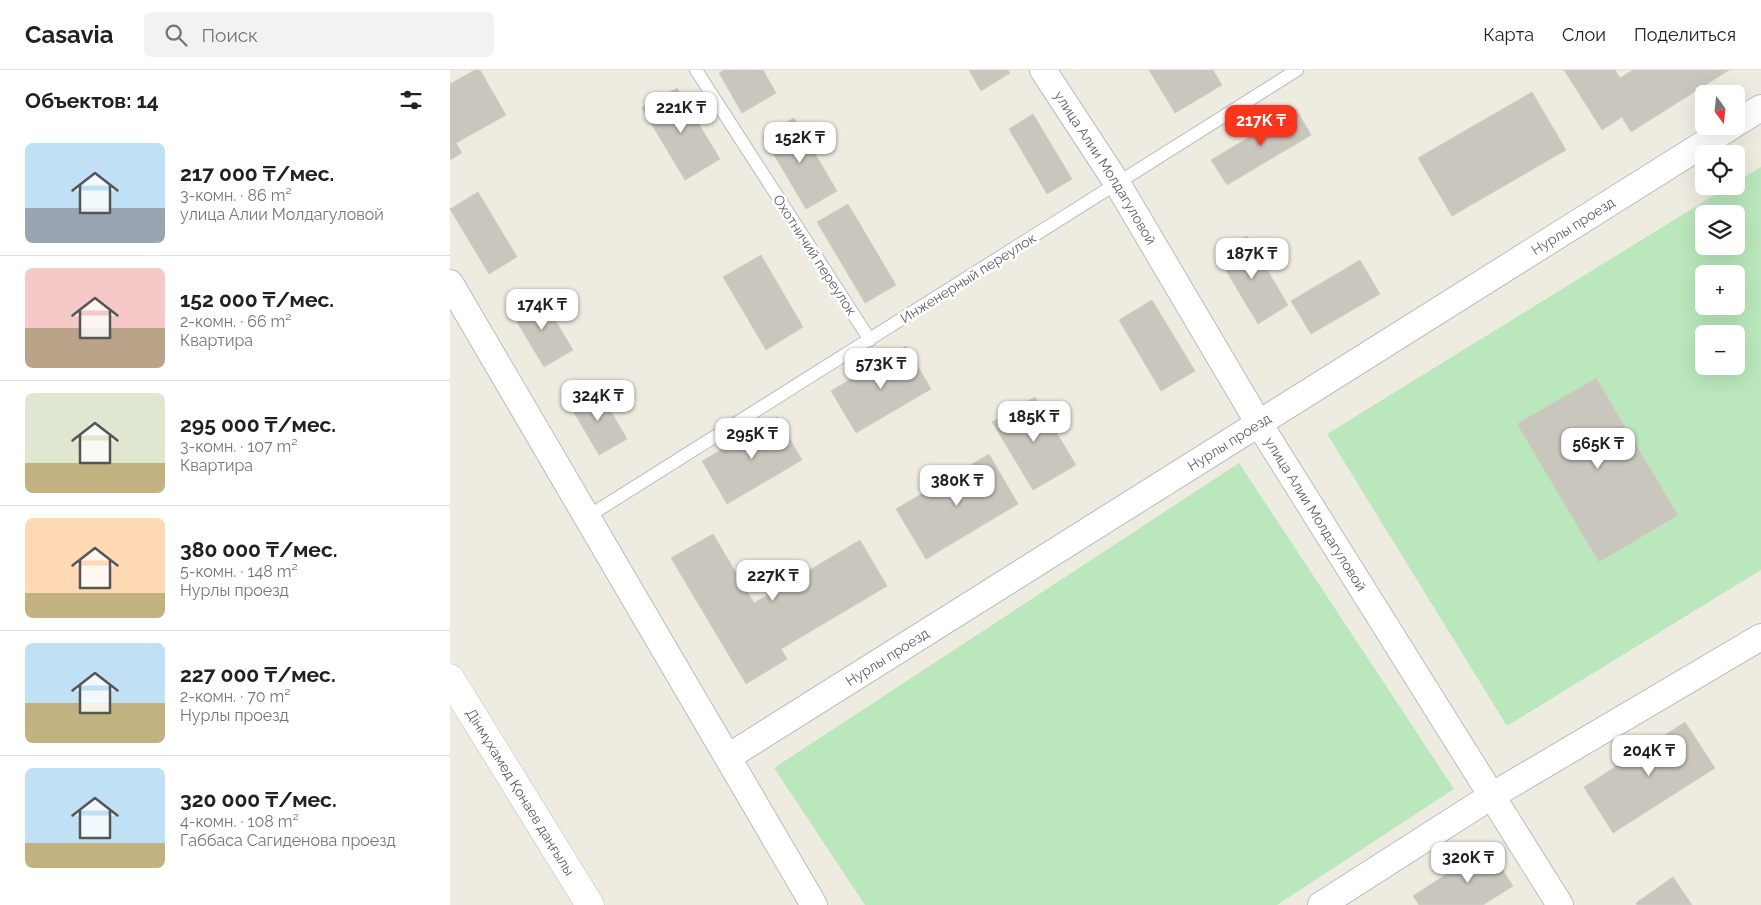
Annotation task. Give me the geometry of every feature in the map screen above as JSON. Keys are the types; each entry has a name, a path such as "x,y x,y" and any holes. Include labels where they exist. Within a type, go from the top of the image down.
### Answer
{"street":[{"name":"улица Алии Молдагуловой","path":"1043,70 1117,184 1258,422 1493,795 1560,905"},
{"path":"1745,118 1761,108"},
{"name":"Нурлы проезд","path":"728,757 1258,422 1718,135"},
{"path":"450,283 814,905"},
{"path":"1321,905 1493,795 1761,637"},
{"name":"Дінмұхамед Қонаев даңғылы","path":"450,678 590,905"}],"lane":[{"name":"Охотничий переулок","path":"696,70 870,340"},
{"name":"Инженерный переулок","path":"587,516 870,340 1297,70"}],"green space":[{"path":"1761,167 1761,570 1507,726 1327,434 1695,207 1695,255 1745,255 1745,205 1698,205 1714,195 1745,195 1745,177"},
{"path":"1239,463 1454,789 1277,905 865,905 774,768"}],"building":[{"path":"475,70 480,70 506,115 456,143 462,153 450,160 450,84"},
{"path":"724,70 763,70 776,93 742,113 719,73"},
{"path":"969,70 1008,70 1010,73 981,91"},
{"path":"1149,70 1213,70 1222,85 1175,113"},
{"path":"1564,70 1615,70 1620,78 1633,70 1729,70 1705,85 1695,85 1695,92 1631,132 1622,117 1602,130"},
{"path":"677,88 720,159 685,180 642,108"},
{"path":"1532,92 1566,150 1452,216 1418,158"},
{"path":"1296,109 1311,135 1227,185 1211,160"},
{"path":"1033,114 1072,179 1047,194 1009,129"},
{"path":"794,118 837,191 806,209 763,136"},
{"path":"478,192 517,257 489,274 450,209"},
{"path":"848,204 896,285 865,303 817,222"},
{"path":"1247,236 1288,305 1258,324 1216,254"},
{"path":"761,255 803,327 766,350 723,277"},
{"path":"1360,260 1380,294 1311,334 1291,301"},
{"path":"540,295 573,350 544,367 511,312"},
{"path":"1152,300 1195,371 1161,391 1119,320"},
{"path":"906,346 931,389 856,433 831,391"},
{"path":"1596,378 1678,515 1599,562 1517,424"},
{"path":"597,388 627,439 599,455 569,404"},
{"path":"1035,397 1076,465 1033,490 992,422"},
{"path":"777,417 802,460 727,504 702,461"},
{"path":"989,454 1018,504 926,559 896,509"},
{"path":"713,534 754,603 860,540 887,586 781,649 787,659 746,684 671,558"},
{"path":"1685,722 1715,768 1613,833 1584,787"},
{"path":"1488,847 1513,886 1483,905 1419,905 1413,896"},
{"path":"1673,877 1692,905 1637,905 1636,903"}]}
